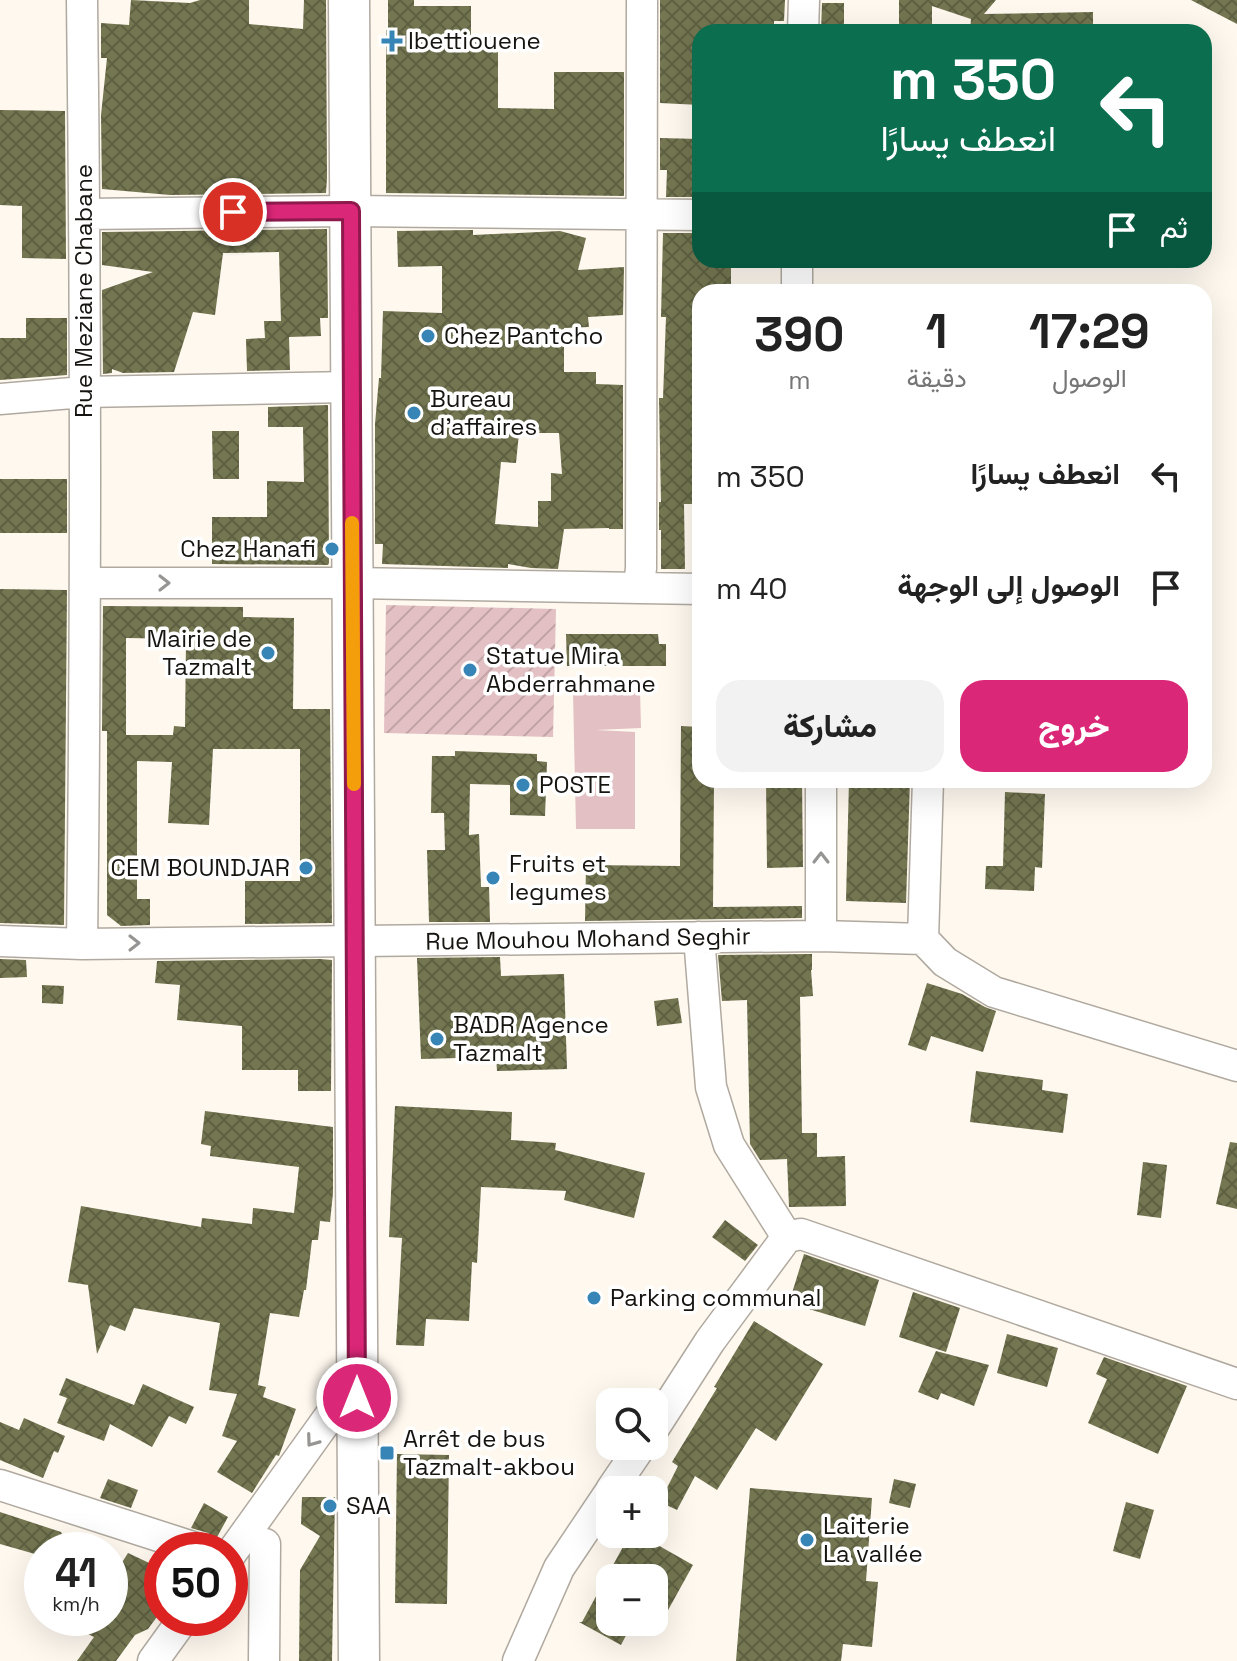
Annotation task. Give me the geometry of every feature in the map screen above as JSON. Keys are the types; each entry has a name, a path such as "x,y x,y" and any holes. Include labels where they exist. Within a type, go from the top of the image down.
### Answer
{"main road":[{"path":"349,0 359,1661"}],"street":[{"name":"Rue Meziane Chabane","path":"82,0 86,321 82,944"},
{"path":"639,588 642,0"},
{"path":"803,24 804,0"},
{"path":"85,214 351,211 692,215"},
{"path":"0,399 84,392 351,387"},
{"path":"86,583 353,583 692,589"},
{"path":"821,788 821,936"},
{"path":"928,788 923,939 945,962 994,992 1237,1066"},
{"name":"Rue Mouhou Mohand Seghir","path":"0,941 82,944 821,936 923,939"},
{"path":"699,937 711,1087 729,1145 787,1237"},
{"path":"668,1406 710,1341 787,1237 801,1234 1237,1384"},
{"path":"247,1532 357,1378"},
{"path":"0,1485 146,1532"},
{"path":"518,1661 559,1568 596,1512"},
{"path":"264,1661 265,1544"},
{"path":"153,1661 171,1636"}],"shaded area":[{"path":"386,605 556,609 553,737 384,733"},
{"path":"640,690 641,728 596,730 635,732 635,829 576,829 573,692"}],"building":[{"path":"131,0 190,3 200,0 249,0 249,24 303,29 304,0 326,0 326,193 170,195 102,189 101,115 107,58 101,58 101,23 129,25"},
{"path":"388,0 414,0 414,6 471,6 471,36 498,36 498,108 554,109 554,72 624,72 624,196 386,193"},
{"path":"660,0 785,0 784,21 774,21 774,24 692,24 692,105 660,103"},
{"path":"899,0 996,0 984,14 1093,12 1093,24 971,24 971,19 932,6 932,24 899,24"},
{"path":"1191,0 1237,0 1237,24"},
{"path":"822,3 844,3 844,24 821,24"},
{"path":"0,110 65,111 66,259 22,258 22,206 0,205"},
{"path":"660,138 692,139 692,197 666,197 667,170 660,170"},
{"path":"327,229 328,318 320,318 321,336 289,337 290,370 247,371 246,339 265,338 264,321 281,321 279,252 223,253 215,315 193,312 174,372 123,373 112,369 112,373 103,374 102,290 153,272 102,265 102,232"},
{"path":"473,230 473,235 560,231 586,238 578,270 624,267 623,315 588,317 589,327 564,328 564,372 596,372 596,384 623,385 623,529 564,529 558,569 508,564 508,568 382,564 383,544 375,544 375,424 381,378 383,311 442,313 442,266 398,267 397,231","holes":["519,433 559,433 562,474 551,473 551,501 538,501 538,527 495,524 501,462 516,463"]},
{"path":"663,233 692,233 692,268 731,268 731,284 692,284 692,504 684,504 685,569 661,569 659,398 663,398 666,317 661,317"},
{"path":"26,318 67,318 67,375 0,380 0,338 26,338"},
{"path":"328,405 328,565 212,564 212,517 267,517 267,481 304,482 303,427 268,427 268,407"},
{"path":"212,431 239,431 239,479 213,479"},
{"path":"0,479 67,479 67,533 0,533"},
{"path":"0,589 67,590 64,925 0,923"},
{"path":"103,606 243,607 243,617 294,618 293,709 330,709 332,923 245,924 245,881 300,881 300,749 213,749 209,825 168,823 172,762 137,761 137,899 150,899 150,925 121,926 107,915 107,731 102,731","holes":["126,638 186,639 185,727 174,726 173,735 126,735"]},
{"path":"566,634 658,634 659,644 666,644 666,666 567,666"},
{"path":"681,726 692,727 692,788 714,788 713,907 802,906 802,918 585,921 586,865 680,866"},
{"path":"455,751 537,754 537,761 547,762 545,816 510,815 510,785 470,784 469,835 479,834 481,887 489,887 490,922 429,922 427,850 445,850 444,813 431,813 432,756 455,756"},
{"path":"766,788 802,788 803,867 767,868"},
{"path":"849,788 910,788 906,903 846,901"},
{"path":"1005,792 1045,794 1042,868 1035,867 1034,891 985,889 986,866 1003,866"},
{"path":"812,954 813,996 800,997 802,1133 817,1133 817,1157 845,1156 846,1206 789,1207 787,1159 760,1160 750,1144 747,1000 722,1001 718,955"},
{"path":"500,957 501,976 564,974 567,1069 497,1071 496,1057 421,1059 417,958"},
{"path":"0,959 26,960 27,977 0,978"},
{"path":"332,960 331,1091 298,1091 298,1070 242,1070 242,1026 177,1020 180,985 155,983 157,961"},
{"path":"927,983 962,994 996,1011 983,1052 931,1036 926,1051 908,1045"},
{"path":"42,985 64,986 63,1004 42,1003"},
{"path":"678,998 682,1023 657,1026 654,1001"},
{"path":"976,1071 1043,1080 1042,1090 1068,1094 1063,1133 970,1122"},
{"path":"395,1106 512,1112 511,1140 556,1143 555,1150 645,1173 634,1218 564,1200 566,1191 481,1187 477,1263 472,1262 469,1321 426,1319 424,1346 396,1345 402,1238 389,1237"},
{"path":"205,1111 333,1127 330,1222 320,1221 318,1240 312,1240 306,1290 299,1317 270,1313 258,1385 266,1387 263,1397 296,1409 279,1456 276,1455 252,1493 217,1472 237,1441 222,1436 237,1394 209,1390 220,1323 134,1308 125,1331 110,1325 97,1354 88,1285 68,1282 81,1206 201,1227 202,1218 252,1224 253,1208 294,1213 299,1167 210,1156 211,1146 201,1144"},
{"path":"1230,1142 1237,1143 1237,1209 1216,1204"},
{"path":"1143,1162 1167,1165 1161,1218 1137,1215"},
{"path":"725,1220 758,1245 745,1261 712,1237"},
{"path":"804,1254 879,1280 865,1326 789,1303"},
{"path":"913,1292 960,1308 946,1352 899,1337"},
{"path":"754,1321 823,1364 776,1441 756,1428 717,1490 695,1476 677,1510 668,1506 668,1486 678,1466 672,1462 717,1388 714,1387"},
{"path":"1007,1334 1058,1348 1047,1387 997,1373"},
{"path":"936,1351 989,1365 974,1406 941,1393 938,1400 918,1392"},
{"path":"1104,1357 1187,1386 1158,1454 1088,1423 1107,1379 1096,1374"},
{"path":"66,1378 134,1405 143,1384 194,1407 186,1424 169,1416 152,1447 110,1424 104,1441 57,1423 67,1398 59,1395"},
{"path":"24,1418 65,1436 58,1453 54,1451 43,1478 0,1460 0,1422 19,1430"},
{"path":"397,1454 449,1455 447,1604 395,1603"},
{"path":"108,1479 138,1490 131,1508 100,1498"},
{"path":"894,1479 916,1484 910,1508 889,1503"},
{"name":"Laiterie La vallée","path":"750,1488 872,1498 866,1581 878,1582 872,1647 843,1644 841,1661 736,1661"},
{"path":"302,1497 335,1497 332,1661 299,1661 300,1570 320,1536 301,1524"},
{"path":"1126,1502 1154,1510 1140,1559 1113,1551"},
{"path":"204,1503 228,1517 220,1532 191,1528"},
{"path":"0,1512 61,1532 24,1532 24,1551 0,1544"},
{"path":"622,1548 663,1548 693,1565 668,1610 668,1564 614,1564"},
{"path":"128,1553 144,1561 144,1631 135,1635 116,1661 77,1661 94,1637 128,1636"},
{"path":"596,1596 596,1631 579,1622 582,1622"},
{"path":"605,1636 626,1636 621,1645"}],"slow traffic":[{"path":"352,523 354,784"}],"place":[{"name":"Ibettiouene","path":"392,41"},
{"name":"Chez Pantcho","path":"428,336"},
{"name":"Bureau d'affaires","path":"414,413"},
{"name":"Chez Hanafi","path":"332,549"},
{"name":"Mairie de Tazmalt","path":"268,653"},
{"name":"Statue Mira Abderrahmane","path":"470,670"},
{"name":"POSTE","path":"523,785"},
{"name":"CEM BOUNDJAR","path":"306,868"},
{"name":"Fruits et legumes","path":"493,878"},
{"name":"BADR Agence Tazmalt","path":"437,1039"},
{"name":"Parking communal","path":"594,1298"},
{"name":"Arrêt de bus Tazmalt-akbou","path":"387,1453"},
{"name":"SAA","path":"330,1506"},
{"name":"Laiterie La vallée","path":"807,1540"}],"route":[{"path":"233,212 351,211 357,1398"}]}
